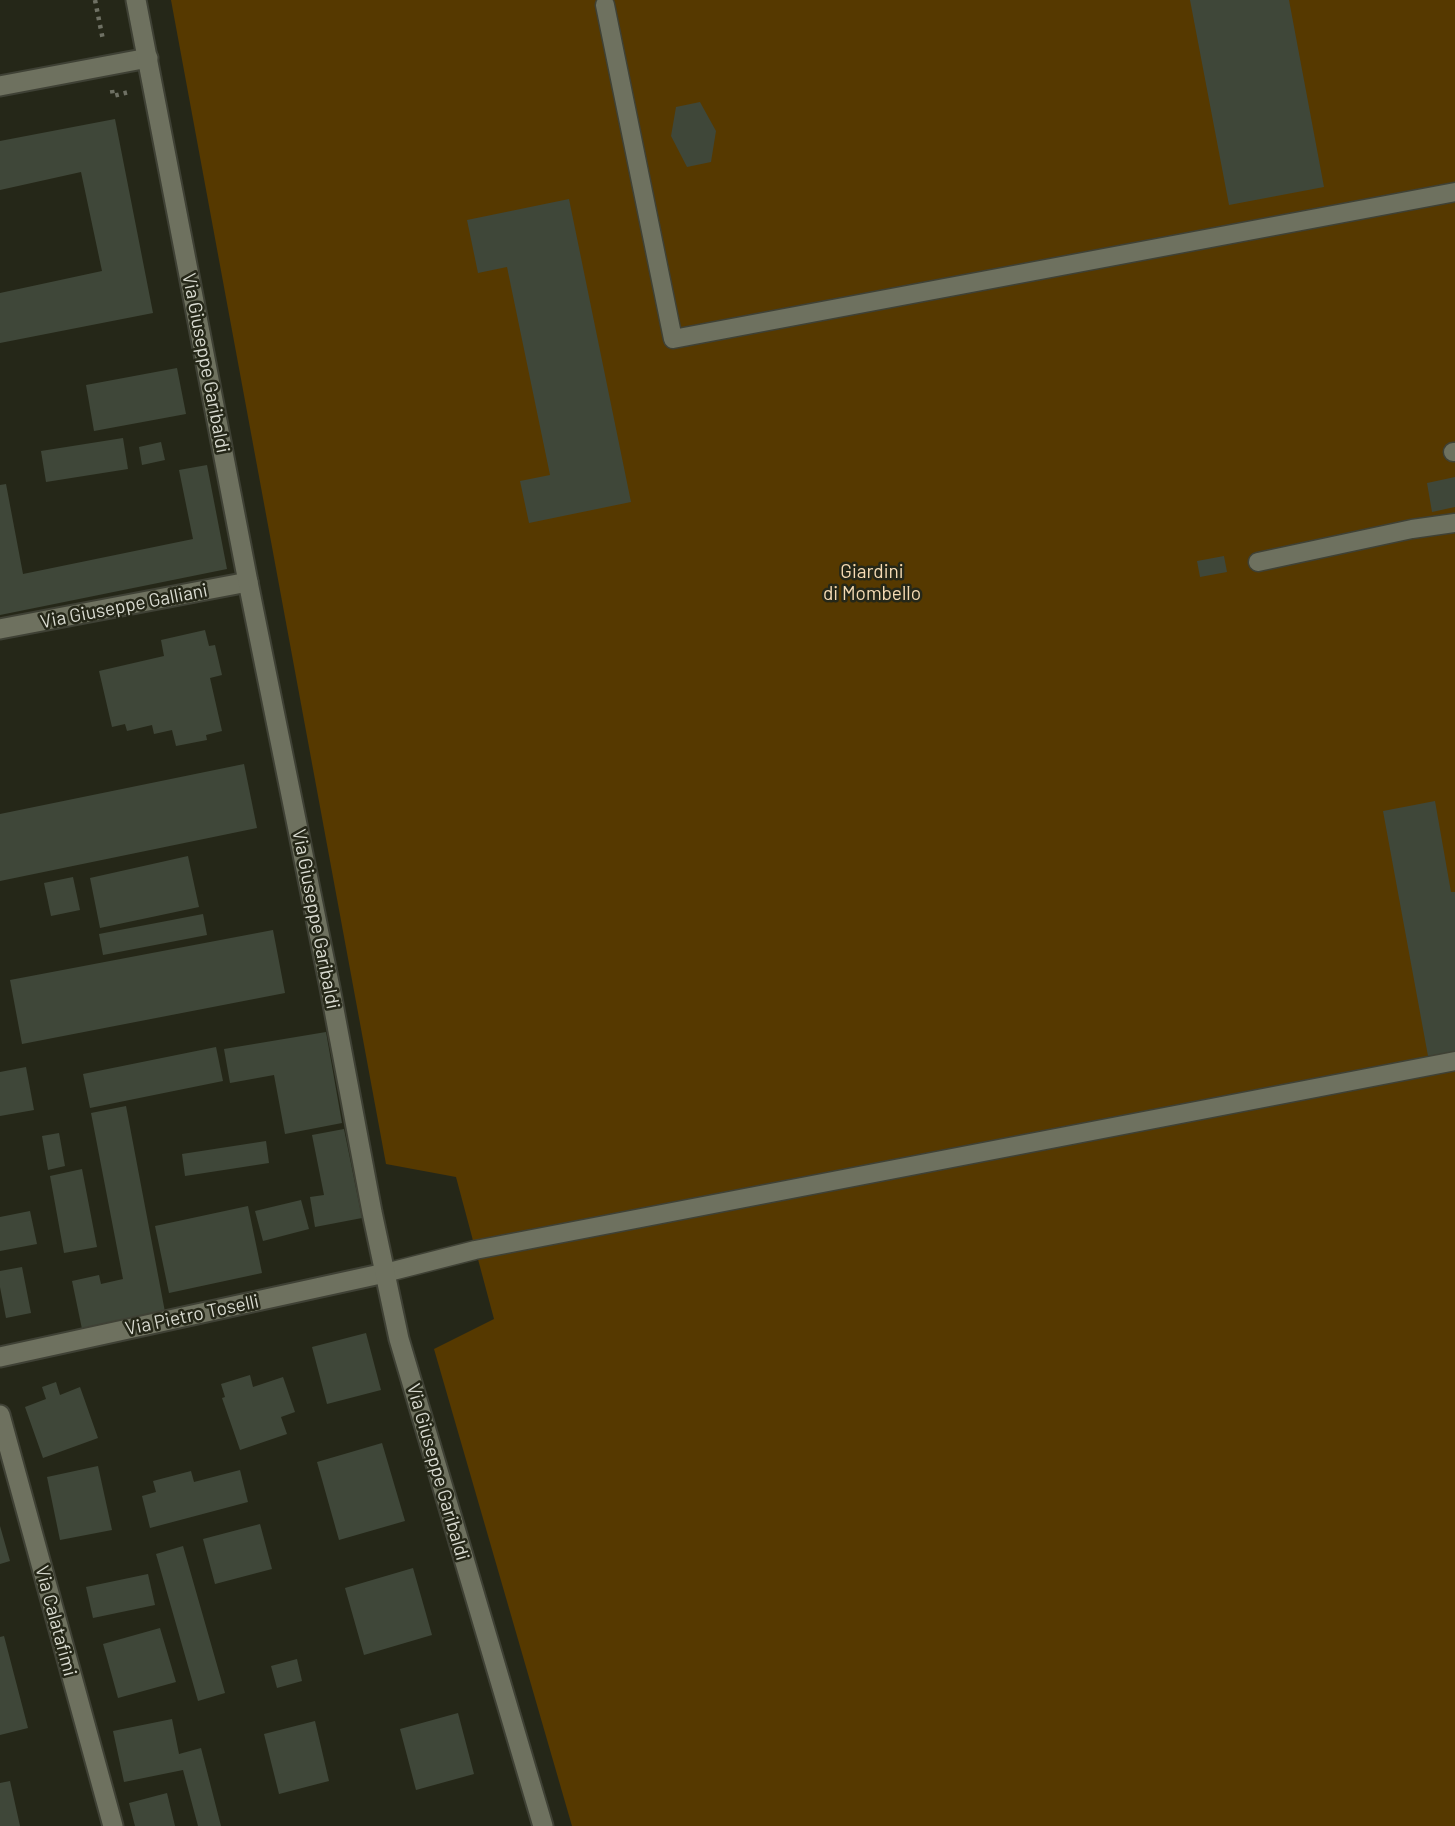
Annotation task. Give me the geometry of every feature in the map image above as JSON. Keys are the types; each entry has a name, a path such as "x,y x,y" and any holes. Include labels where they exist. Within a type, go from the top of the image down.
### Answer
{"street":[{"name":"Via Giuseppe Garibaldi","path":"136,0 248,582 399,1339 543,1826"},
{"path":"0,86 148,58"},
{"name":"Via Giuseppe Galliani","path":"0,629 248,582"},
{"name":"Via Pietro Toselli","path":"0,1357 385,1273"},
{"name":"Via Calatafimi","path":"0,1415 113,1826"}],"lane":[{"path":"605,5 673,339 1455,192"},
{"path":"1258,562 1412,529 1455,523"},
{"path":"385,1273 475,1250 1455,1062"}],"green space":[{"name":"Giardini di Mombello","path":"171,0 1455,0 1455,1826 572,1826 434,1349 494,1319 456,1177 386,1164"}],"building":[{"path":"1190,0 1289,0 1324,187 1229,205"},
{"path":"700,102 716,131 711,162 687,167 671,136 676,107"},
{"path":"115,119 153,313 0,343 0,293 102,271 81,172 0,190 0,141"},
{"path":"569,199 631,502 529,523 520,481 550,475 507,267 478,273 467,220"},
{"path":"177,368 186,414 94,431 86,385"},
{"path":"123,438 128,469 46,482 41,451"},
{"path":"161,442 165,460 142,465 139,447"},
{"path":"207,465 227,569 0,615 0,485 6,484 23,574 193,539 179,470"},
{"path":"1455,477 1455,507 1432,512 1427,483"},
{"path":"1224,556 1227,572 1200,577 1197,561"},
{"path":"205,630 209,646 215,645 222,675 210,678 222,731 206,735 207,740 176,746 172,730 154,734 152,725 127,731 125,724 112,727 99,671 164,656 161,640"},
{"path":"244,764 257,828 0,881 0,814"},
{"path":"1435,801 1451,892 1455,892 1455,1051 1428,1056 1383,811"},
{"path":"188,856 199,907 100,928 90,878"},
{"path":"73,877 80,910 51,916 44,883"},
{"path":"203,914 207,935 103,955 99,934"},
{"path":"273,930 285,993 22,1044 10,980"},
{"path":"326,1032 342,1123 285,1134 274,1075 230,1083 224,1049"},
{"path":"216,1047 223,1081 90,1108 83,1074"},
{"path":"26,1067 34,1110 0,1116 0,1072"},
{"path":"126,1106 165,1312 82,1329 72,1281 99,1275 101,1284 123,1279 91,1113"},
{"path":"344,1129 362,1218 315,1227 310,1197 324,1195 312,1135"},
{"path":"59,1133 65,1166 48,1170 42,1136"},
{"path":"266,1141 269,1163 185,1176 182,1154"},
{"path":"82,1169 97,1247 64,1253 50,1176"},
{"path":"301,1200 309,1229 263,1241 255,1211"},
{"path":"248,1206 262,1273 169,1293 155,1226"},
{"path":"30,1211 37,1244 0,1251 0,1217"},
{"path":"22,1267 31,1313 6,1318 0,1271"},
{"path":"366,1333 381,1390 327,1404 312,1347"},
{"path":"250,1375 253,1387 283,1377 295,1412 281,1417 287,1434 240,1450 222,1398 225,1397 221,1384"},
{"path":"56,1382 60,1395 80,1387 98,1438 43,1458 25,1407 46,1399 42,1387"},
{"path":"382,1443 405,1521 339,1540 317,1462"},
{"path":"98,1466 112,1530 60,1540 47,1477"},
{"path":"240,1470 248,1502 150,1528 142,1496 156,1492 153,1481 191,1471 194,1482"},
{"path":"260,1524 272,1569 215,1584 203,1539"},
{"path":"0,1526 10,1561 0,1564"},
{"path":"183,1546 225,1693 198,1701 156,1554"},
{"path":"413,1568 432,1635 364,1655 345,1588"},
{"path":"148,1574 155,1605 93,1618 86,1587"},
{"path":"160,1628 176,1682 118,1698 103,1644"},
{"path":"4,1636 28,1728 0,1735 0,1637"},
{"path":"297,1659 302,1681 277,1688 271,1666"},
{"path":"458,1713 474,1774 416,1790 400,1729"},
{"path":"172,1719 179,1754 201,1748 221,1826 198,1826 183,1770 124,1782 113,1731"},
{"path":"315,1721 329,1781 279,1794 264,1734"},
{"path":"10,1781 20,1826 0,1826 0,1783"},
{"path":"167,1793 175,1826 135,1826 129,1803"}]}
